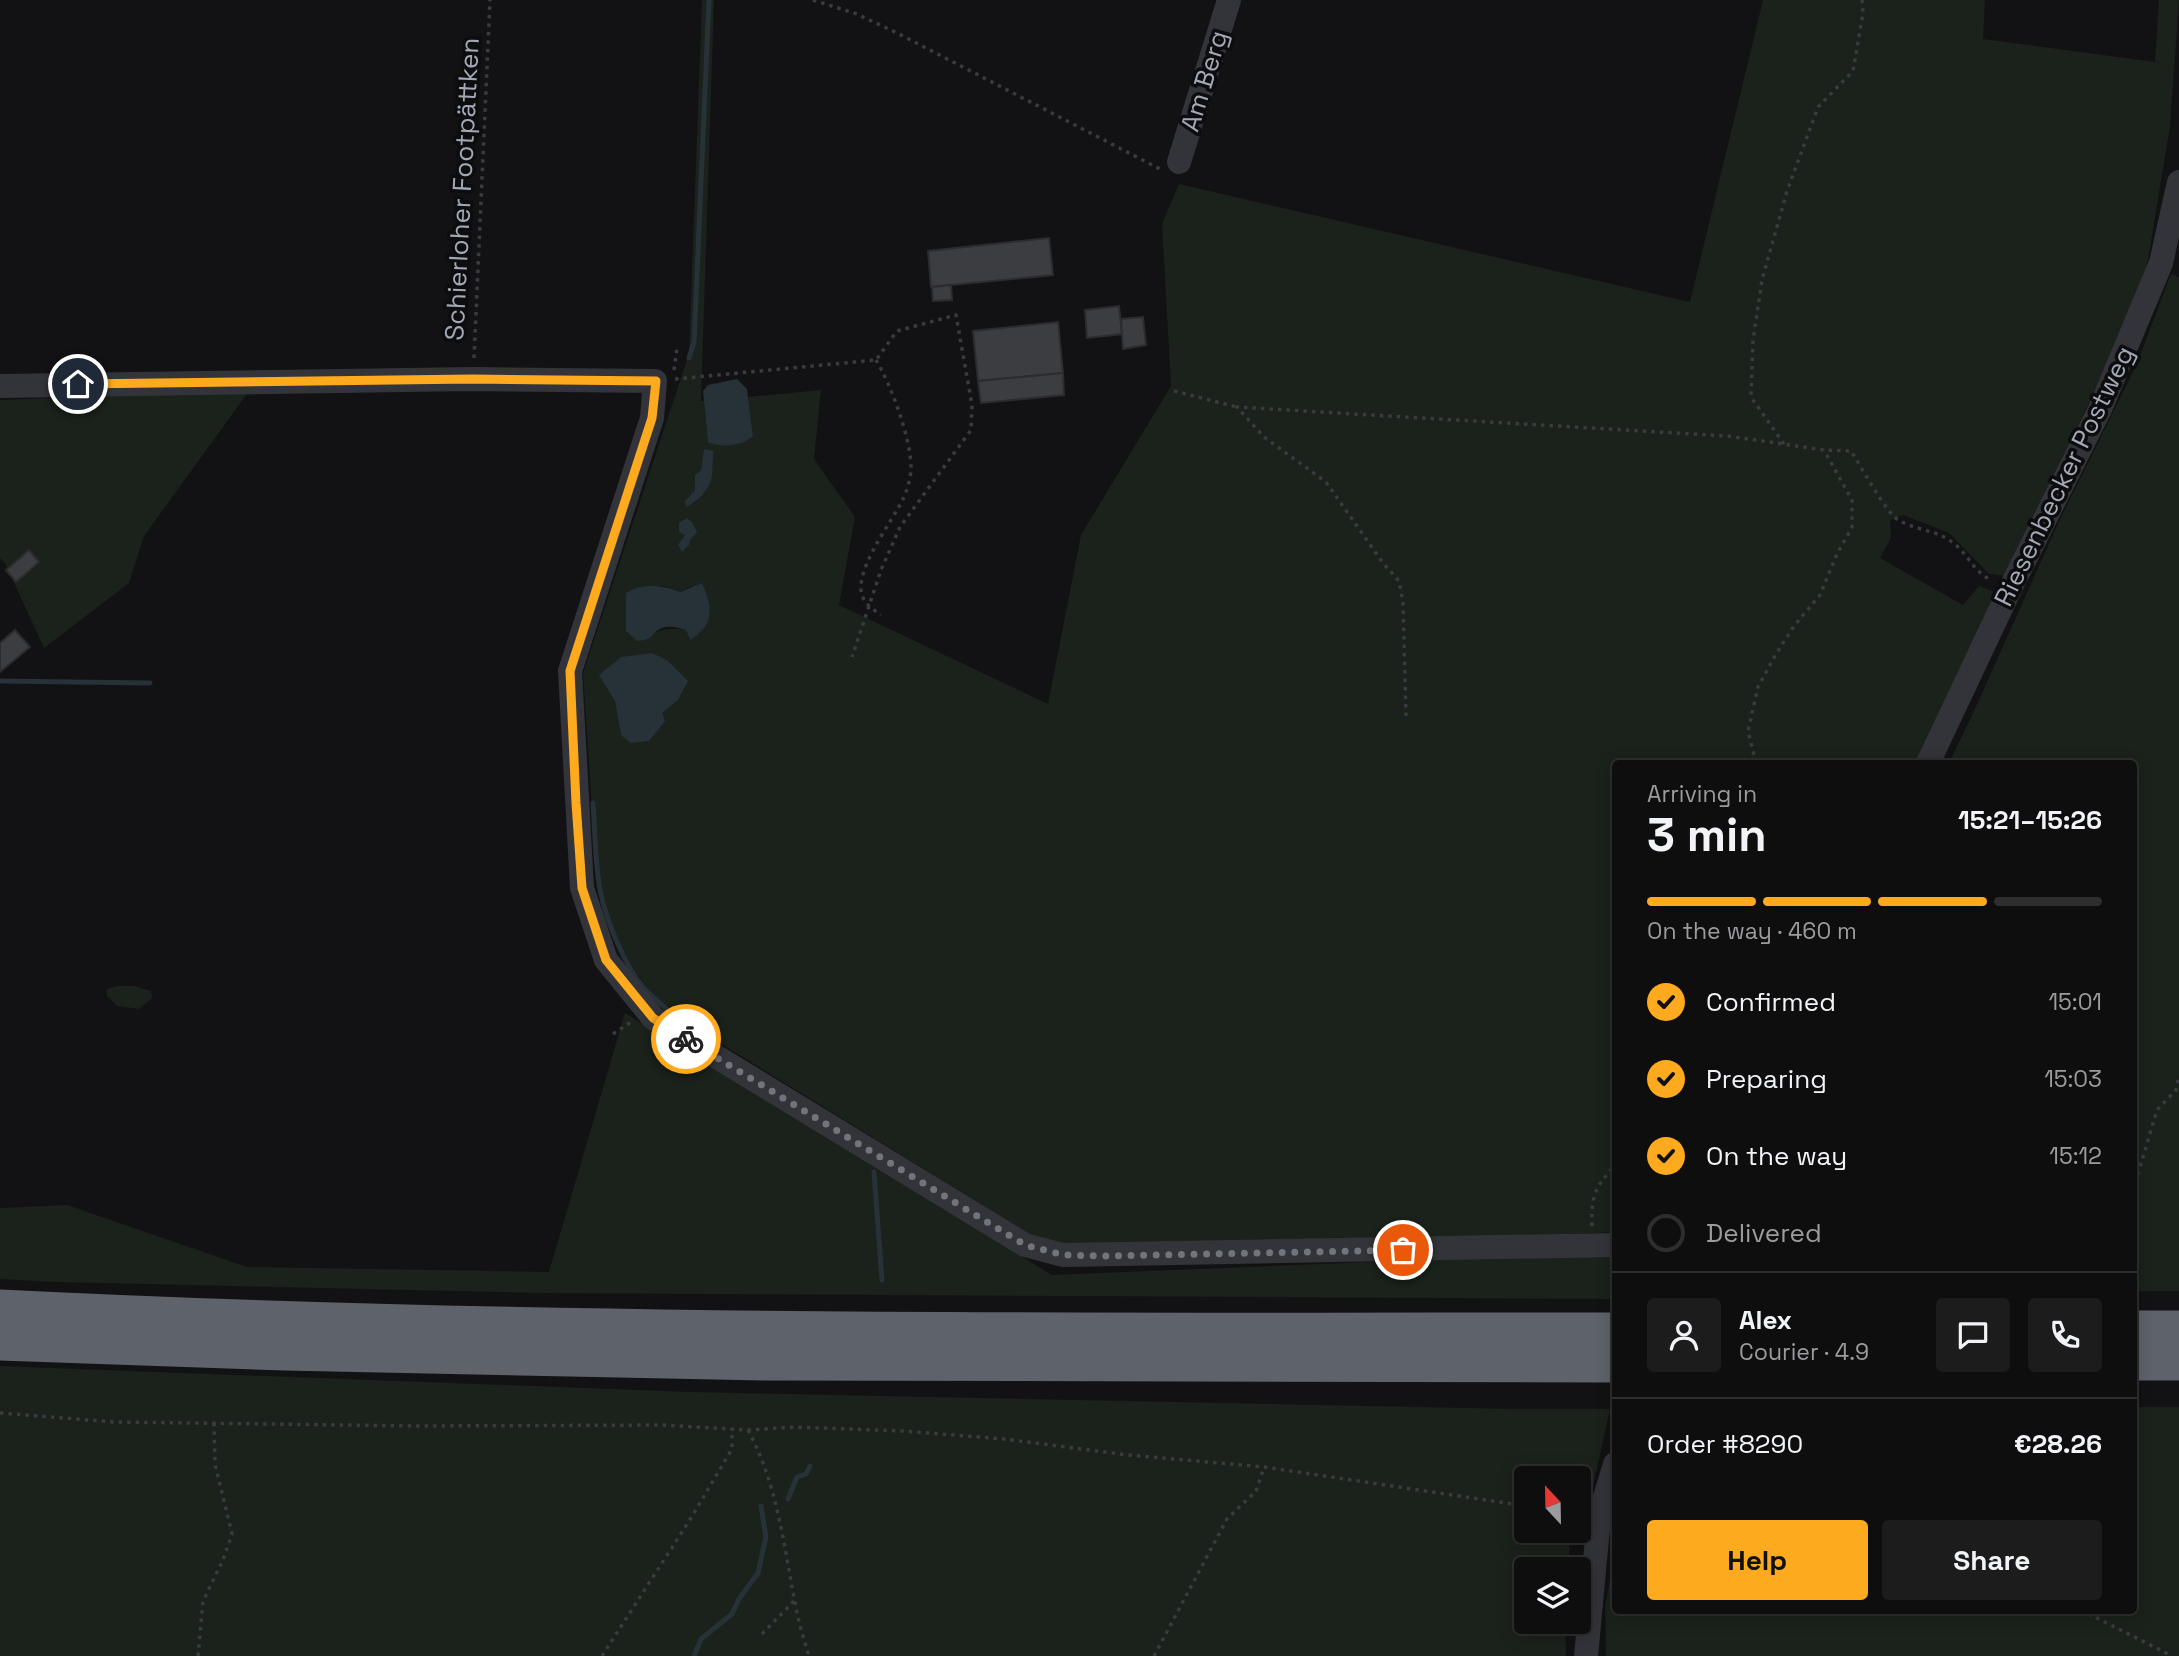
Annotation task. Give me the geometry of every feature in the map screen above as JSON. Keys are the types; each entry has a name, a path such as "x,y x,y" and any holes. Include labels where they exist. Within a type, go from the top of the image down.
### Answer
{"highway":[{"path":"0,1308 402,1323 1094,1331 1612,1331"},
{"path":"2137,1329 2179,1329"},
{"path":"0,1342 271,1352 764,1362 1612,1364"},
{"path":"2137,1362 2179,1362"}],"street":[{"name":"Am Berg","path":"1170,166 1230,0"},
{"name":"Riesenbecker Postweg","path":"1929,760 2011,586 2100,409 2161,263 2179,182"},
{"path":"0,386 473,379 656,381 652,418 570,671 582,888 606,960 653,1018 1025,1245 1063,1255 1604,1245"},
{"path":"1586,1656 1599,1517 1612,1476"}],"path":[{"name":"Schierloher Footpättken","path":"473,379 490,0"},
{"path":"813,0 857,14 1170,166"},
{"path":"1784,444 1751,397 1753,340 1762,280 1787,191 1818,107 1853,71 1863,13 1862,0"},
{"path":"677,348 672,379 876,360 897,331 956,316 972,405 971,430 900,527 881,570 852,657"},
{"path":"876,360 889,382 909,450 911,470 904,497 866,564 860,590 864,601 881,615"},
{"path":"1174,391 1237,407 1728,436 1824,450 1851,451 1896,518 1938,532 1956,546 1985,578 2011,586"},
{"path":"1237,407 1264,437 1326,482 1399,581 1403,603 1406,716"},
{"path":"1755,760 1748,731 1758,687 1794,626 1820,595 1852,527 1852,500 1824,450"},
{"path":"2137,1177 2157,1111 2176,1090 2179,1076"},
{"path":"2137,1167 2142,1160"},
{"path":"1604,1245 1591,1199 1602,1179 1612,1168"},
{"path":"0,1413 114,1422 420,1426 663,1425 748,1430 794,1427 903,1431 1264,1467 1514,1504"},
{"path":"198,1656 203,1601 232,1534 215,1464 214,1422"},
{"path":"603,1656 732,1449 732,1429"},
{"path":"748,1430 762,1455 771,1486 809,1656"},
{"path":"1154,1656 1227,1519 1255,1492 1264,1467"},
{"path":"762,1634 795,1600"},
{"path":"2089,1614 2172,1656"}],"shaded area":[{"path":"702,0 714,0 701,401 704,401 708,442 753,436 748,397 821,390 814,459 855,517 839,605 1048,704 1081,535 1171,386 1162,224 1179,184 1690,302 1763,0 1985,0 1983,39 2155,62 2159,0 2179,0 2170,126 2146,272 2098,384 2006,576 1989,574 1949,533 1903,515 1890,520 1891,538 1880,558 1963,605 1979,586 1997,593 1918,760 1612,760 1612,1232 1297,1247 1073,1249 1031,1235 663,1008 621,953 597,882 583,673 689,354","holes":["704,450 714,451 710,479 705,490 694,504 685,501 695,490 695,475 701,470","664,586 680,592 692,586 690,640 686,630 666,629 637,641 626,631 626,593","678,700 662,713 621,735 615,701"]},
{"path":"2171,274 2179,277 2179,1291 2137,1291 2137,760 1950,760 2061,517 2136,366"},
{"path":"737,379 747,389 753,436 732,445 708,442 703,391 708,385"},
{"path":"249,391 144,536 129,583 44,648 6,565 0,558 0,400"},
{"path":"704,449 714,451 711,480 703,494 686,507 685,501 695,490 695,475 701,470"},
{"path":"687,518 697,532 682,552 678,545 685,535 679,532 679,523"},
{"path":"702,583 710,608 708,622 690,640 686,630 674,627 662,628 650,638 637,641 626,631 626,593 653,586 680,592"},
{"path":"652,653 667,660 688,681 678,700 662,713 665,721 649,741 631,743 621,735 615,701 599,675 621,657"},
{"path":"134,986 151,991 152,998 139,1009 117,1006 107,996 107,989"},
{"path":"625,1013 1052,1275 1612,1252 1612,1299 544,1293 0,1279 0,1208 67,1205 247,1267 549,1272"},
{"path":"0,1366 691,1392 1610,1409 1591,1488 1591,1466 1514,1466 1514,1544 1570,1544 1569,1557 1514,1557 1514,1634 1565,1634 1566,1656 0,1656"},
{"path":"2137,1407 2179,1407 2179,1656 1606,1656 1605,1607 1612,1567 1612,1614 2137,1614"}],"building":[{"path":"1049,238 1053,275 931,287 928,251"},
{"path":"951,285 952,300 933,301 932,287"},
{"path":"1119,306 1122,334 1087,338 1085,310"},
{"path":"1143,317 1146,345 1123,349 1121,319"},
{"path":"1058,322 1063,373 978,381 973,331"},
{"path":"1063,373 1064,395 981,403 978,381"},
{"path":"29,550 39,562 16,582 6,570"},
{"path":"15,630 30,647 0,672 0,643"}],"waterway":[{"path":"689,358 694,342 709,0"},
{"path":"0,681 150,683"},
{"path":"593,803 600,890 611,928 623,955 651,996 709,1038"},
{"path":"874,1172 882,1280"},
{"path":"788,1499 797,1477 806,1474 810,1466"},
{"path":"694,1656 701,1639 732,1614 739,1599 758,1573 766,1537 761,1506"}],"way so far":[{"path":"686,1039 1025,1245 1063,1255 1104,1256 1403,1250"}],"route":[{"path":"78,384 473,379 656,381 652,418 570,671 576,803 582,888 606,960 653,1018 686,1039"}]}
